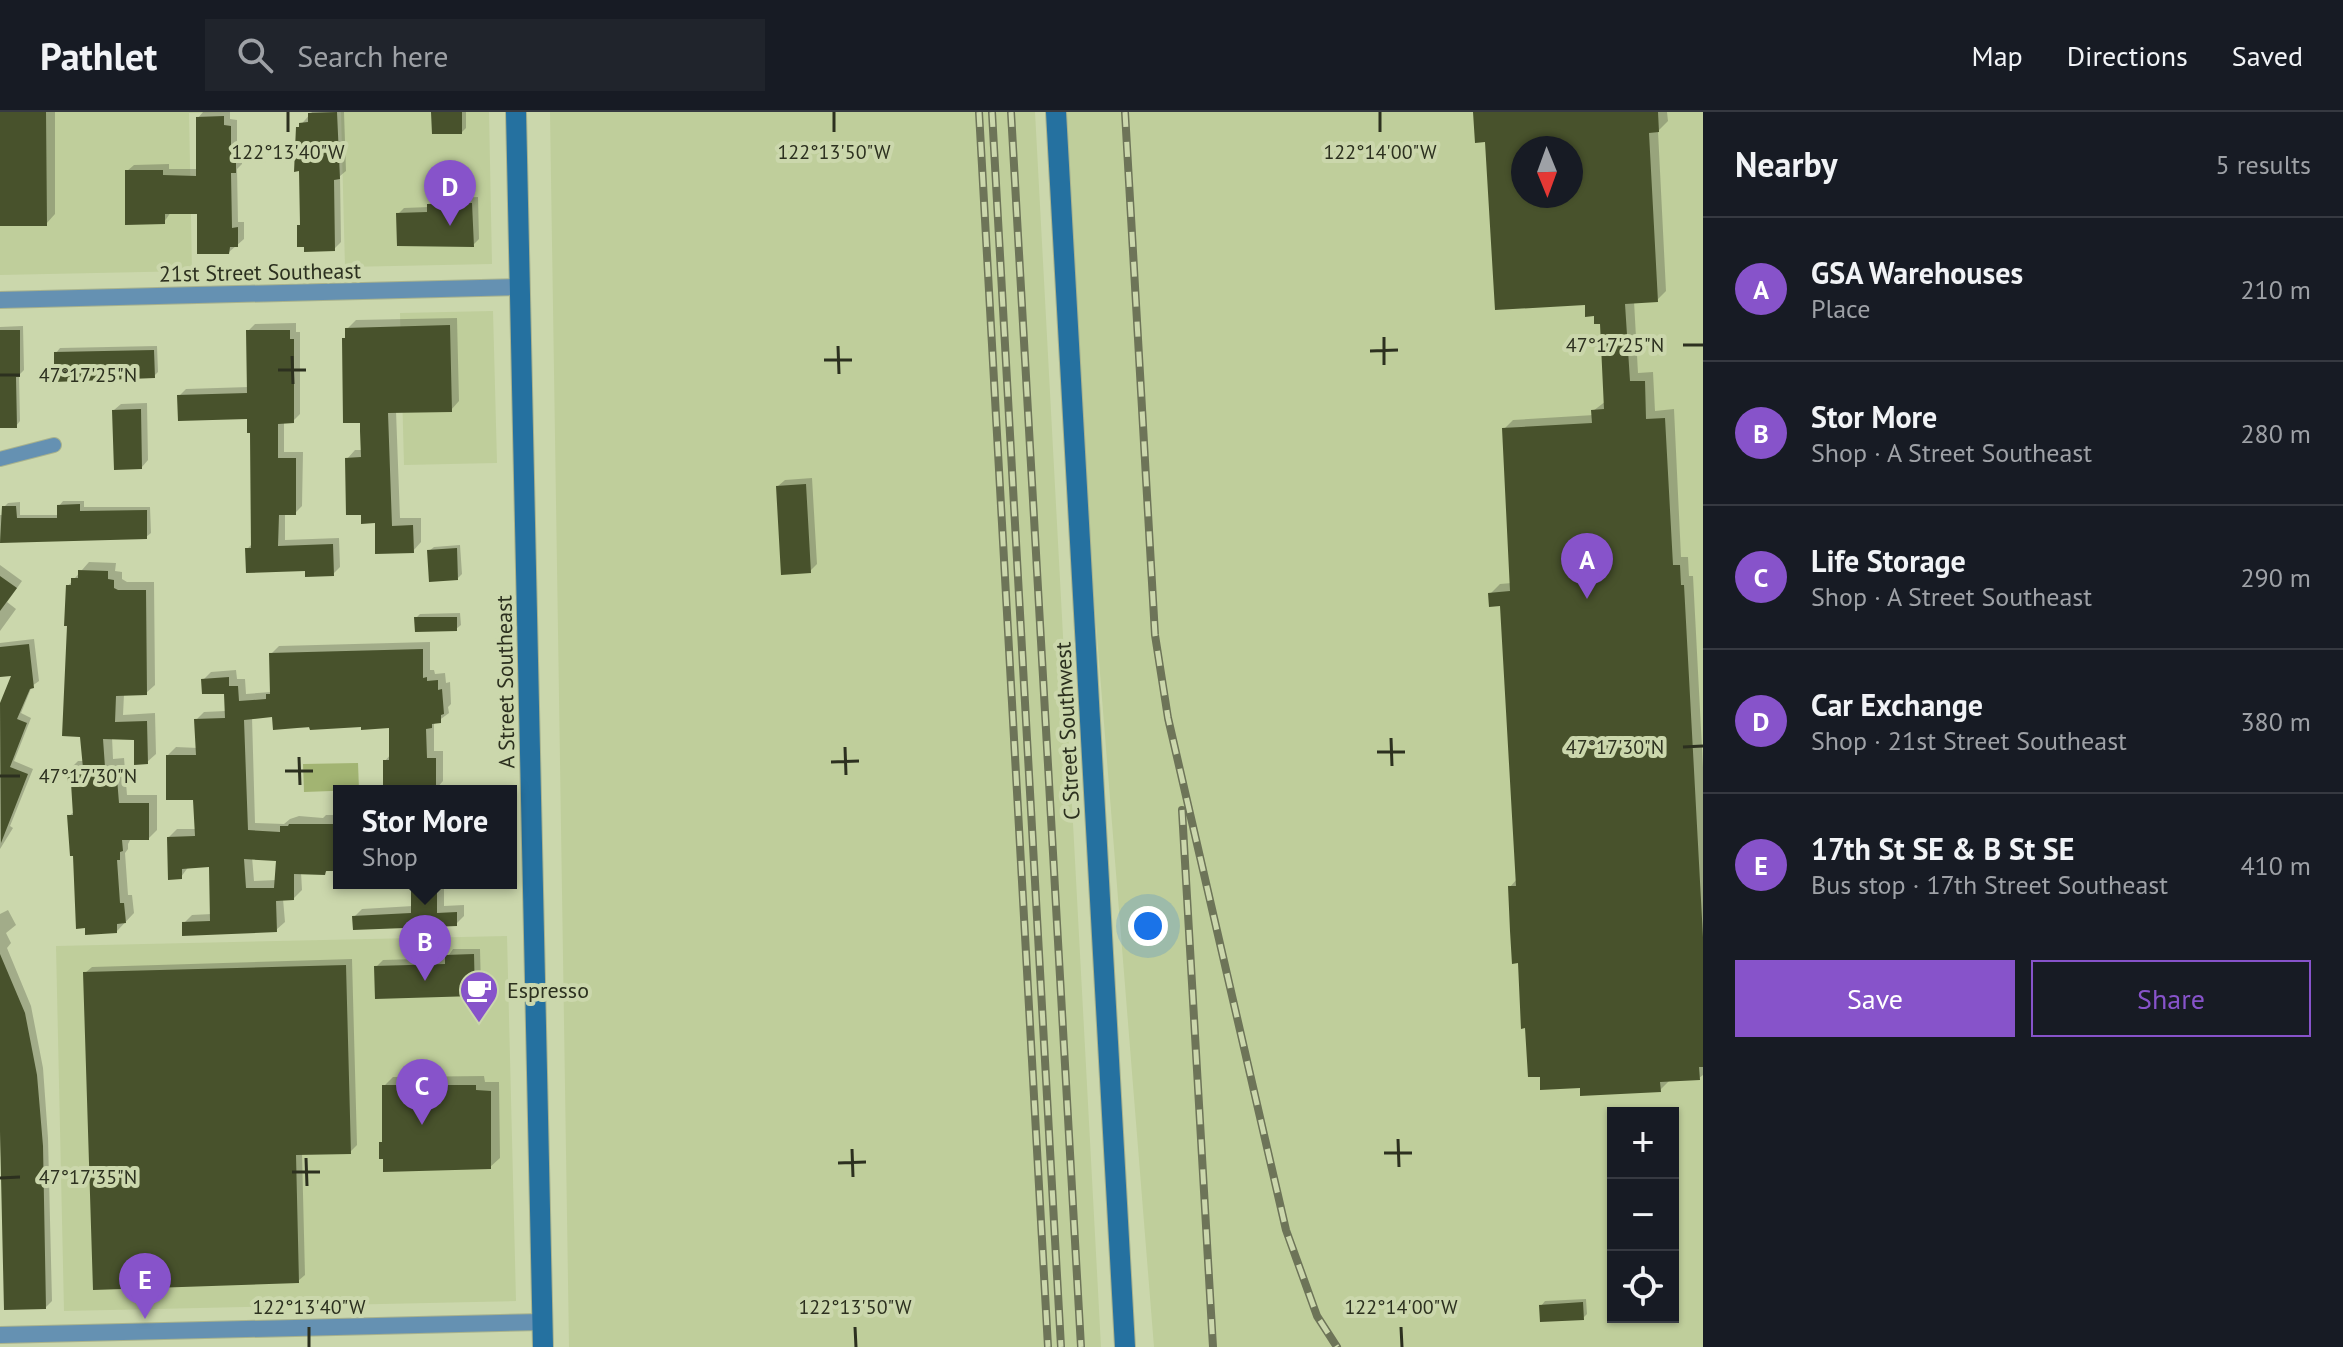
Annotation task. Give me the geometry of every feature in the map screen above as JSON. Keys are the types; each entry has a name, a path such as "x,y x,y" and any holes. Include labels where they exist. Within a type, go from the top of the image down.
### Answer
{"main road":[{"name":"A Street Southeast","path":"516,112 543,1347"},
{"name":"C Street Southwest","path":"1056,112 1125,1347"}],"street":[{"name":"21st Street Southeast","path":"0,300 521,287"},
{"path":"0,459 54,445"},
{"path":"0,1335 112,1340 542,1322"}],"shaded area":[{"path":"0,112 233,112 189,113 192,271 0,275"},
{"path":"341,112 489,112 492,264 345,267"},
{"path":"550,112 1035,112 1101,1347 569,1347"},
{"path":"1055,112 1703,112 1703,1347 1154,1347"},
{"path":"493,311 497,463 404,465 400,313"},
{"path":"358,763 359,785 333,785 333,791 304,792 303,764"},
{"path":"507,936 516,1301 64,1311 56,946"}],"building":[{"path":"0,112 46,112 47,226 0,226"},
{"path":"337,112 340,179 334,180 335,251 304,252 304,247 297,247 297,225 300,225 299,171 294,172 296,127 299,123 308,122 308,113"},
{"path":"431,112 462,112 462,134 432,134"},
{"path":"1473,112 1658,112 1659,132 1649,133 1658,302 1625,304 1630,381 1645,381 1646,419 1665,418 1673,565 1680,565 1681,585 1684,585 1703,937 1703,1067 1699,1067 1700,1080 1660,1082 1661,1092 1580,1096 1580,1088 1540,1090 1540,1077 1528,1077 1525,1028 1521,1029 1518,963 1512,964 1510,931 1508,886 1516,886 1500,606 1489,607 1488,593 1510,591 1502,428 1592,423 1591,410 1604,409 1600,324 1594,324 1594,316 1585,317 1585,305 1495,310 1485,142 1475,143"},
{"path":"224,116 224,125 231,126 231,154 236,154 236,173 231,173 232,228 238,227 238,247 230,247 229,254 197,254 197,214 165,214 165,224 125,225 125,170 163,170 163,175 196,176 196,117"},
{"path":"472,203 474,247 397,246 396,213 427,212 427,204"},
{"path":"450,325 452,412 388,413 392,526 413,525 414,553 375,554 375,523 361,524 361,515 346,515 345,458 361,457 360,423 343,423 342,338 345,338 345,328"},
{"path":"0,330 20,330 20,377 16,377 17,428 0,428"},
{"path":"246,330 290,330 290,339 294,339 294,423 278,424 278,458 296,458 296,515 279,515 278,546 333,544 334,576 305,577 305,571 246,573 245,548 251,548 250,433 247,433 247,419 178,421 177,395 247,393"},
{"path":"154,350 155,378 54,382 54,352"},
{"path":"141,409 142,469 114,470 112,410"},
{"path":"806,484 811,573 781,575 776,486"},
{"path":"80,504 80,511 147,510 147,539 0,543 2,506 16,506 17,518 57,518 57,505"},
{"path":"457,548 458,580 429,582 427,550"},
{"path":"78,570 108,571 108,579 114,580 114,588 118,590 146,590 147,695 116,696 115,722 147,721 148,764 134,765 134,740 103,739 105,767 116,766 119,803 149,803 149,840 122,840 123,851 120,852 120,860 117,860 120,903 124,903 126,923 117,924 117,933 85,935 85,928 76,929 73,856 70,856 67,815 73,815 67,769 83,768 80,737 62,736 66,585 71,585 71,578 78,578"},
{"path":"0,576 17,588 0,611"},
{"path":"414,617 457,617 457,631 415,632"},
{"path":"29,644 34,688 30,689 17,719 27,723 10,767 28,774 1,843 0,703 11,676 0,677 0,647"},
{"path":"423,649 423,678 427,677 427,681 438,680 438,690 442,689 444,714 441,715 441,723 432,724 432,728 426,729 427,758 436,758 436,785 383,785 383,760 389,760 389,728 273,730 272,717 244,720 248,830 280,832 280,826 289,824 333,824 333,871 326,871 325,875 294,874 294,900 276,901 277,932 182,936 182,922 210,921 209,867 182,869 182,879 168,880 167,837 195,836 193,800 166,800 166,755 196,755 194,719 225,718 224,694 202,694 201,679 229,677 229,686 238,686 239,701 266,699 266,694 270,694 269,653","holes":["244,859 276,861 274,888 246,888"]},
{"path":"411,889 437,889 437,913 457,912 457,926 353,930 352,916 411,913"},
{"path":"0,954 25,1013 37,1075 43,1146 46,1309 4,1310"},
{"path":"474,954 475,996 375,999 374,966 445,964 445,955"},
{"path":"346,965 351,1154 296,1155 299,1283 93,1290 83,972"},
{"path":"382,1085 476,1085 476,1090 491,1091 491,1169 383,1172 383,1159 379,1159"},
{"path":"1583,1302 1584,1320 1540,1322 1539,1305"}],"railway":[{"path":"979,112 1048,1347"},
{"path":"992,112 1061,1347"},
{"path":"1011,112 1081,1347"},
{"path":"1125,112 1155,635 1168,718 1286,1230 1317,1316 1337,1347"},
{"path":"1182,810 1213,1347"}],"place":[{"name":"Car Exchange","path":"450,226"},
{"name":"GSA Warehouses","path":"1587,599"},
{"name":"Stor More","path":"425,981"},
{"name":"Espresso","path":"479,1024"},
{"name":"Life Storage","path":"422,1125"},
{"name":"17th St SE & B St SE","path":"145,1319"}]}
